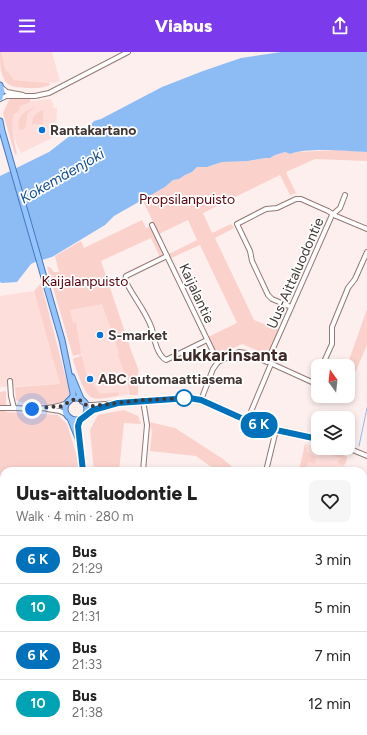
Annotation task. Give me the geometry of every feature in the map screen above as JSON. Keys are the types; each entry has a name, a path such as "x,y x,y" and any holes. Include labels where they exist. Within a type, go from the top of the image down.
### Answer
{"main road":[{"path":"0,99 2,94 1,86"},
{"path":"0,121 1,130 68,367 73,393 65,408 66,414 70,418 80,420"},
{"path":"68,367 87,410 78,426 82,467"},
{"path":"68,402 76,399 84,403"},
{"path":"70,418 80,447"}],"street":[{"path":"0,99 6,96 36,96 49,93 128,52"},
{"path":"1,86 7,92 25,96"},
{"name":"Uus-Aittaluodontie","path":"248,421 291,307 332,215 340,208 345,195"},
{"path":"291,307 272,299 268,295 237,224 266,209 277,208 296,199 301,199 328,211 332,215 367,229"},
{"name":"Kaijalantie","path":"152,225 218,362"},
{"path":"325,359 332,344 332,327 348,288 355,279 367,252"},
{"name":"Kaijalantie","path":"167,256 126,276 125,280 130,291 138,301 152,329 153,338 162,358 166,360 207,340"},
{"path":"201,400 213,369 218,362 239,352 246,353 311,382"},
{"path":"10,380 11,396 14,408"},
{"path":"84,403 92,406 143,400 189,398 201,400 248,421 276,430 311,438"},
{"path":"143,400 147,425 143,467"},
{"path":"41,409 62,406 68,402"},
{"path":"86,414 93,410 118,403"},
{"path":"0,408 41,409 60,411 66,414"},
{"path":"267,467 276,430"},
{"path":"355,451 367,456"}],"shaded area":[{"path":"1,52 52,52 60,82 49,83 13,80 5,68"},
{"path":"50,99 54,108 57,108 56,136 21,153 14,138 9,116 25,102"},
{"path":"34,291 60,384 0,387 0,296"},
{"path":"103,303 127,374 128,395 98,398 84,380 70,310"},
{"path":"305,444 311,446 311,455 344,456 345,467 300,467"}],"green space":[{"path":"0,52 5,68 14,80 49,83 50,85 41,88 25,88 15,87 8,84 5,81 2,72"},
{"path":"10,98 29,98 30,100 30,102 19,107 20,109 17,113 14,113 12,128 17,154 15,155 3,113"},
{"path":"35,107 27,114 26,127 22,130 19,129 18,124 20,117 28,110"},
{"path":"42,110 43,124 32,124 36,114"},
{"name":"Propsilanpuisto","path":"339,150 367,152 367,161 315,159 286,172 296,193 290,195 280,175 203,213 212,233 231,224 234,228 215,238 254,320 279,330 269,353 265,354 242,344 221,354 216,353 208,337 237,323 200,245 171,258 169,254 197,240 188,220 159,234 142,199 165,187 173,180 179,179 192,172 197,167 207,167 222,162 270,158 285,152 290,154 296,152"},
{"name":"Kaijalanpuisto","path":"142,220 146,228 152,226 164,252 163,256 158,258 159,255 151,238 101,261 139,371 138,395 129,395 127,375 125,375 118,355 119,352 102,304 70,310 73,323 76,322 81,354 73,356 47,267 50,267 54,272 59,272 55,256 81,241 84,248"},
{"path":"41,283 70,394 63,401 53,404 32,404 16,400 15,387 60,384 34,291"},
{"path":"367,309 367,345 355,373 355,359 349,359"},
{"path":"82,356 86,374 100,394 119,392 118,396 99,399 93,398 86,392 73,360 74,358"},
{"path":"6,391 6,412 58,415 67,424 80,467 0,467 0,392"},
{"path":"124,410 138,416 141,424 124,423 119,467 94,467 90,430 98,415"},
{"path":"149,422 175,428 223,459 232,467 211,467 196,456 150,451 152,432"},
{"path":"305,444 307,452 316,457 315,464 308,462 306,467 300,467"},
{"path":"344,455 347,457 346,463 342,465 338,462 341,458 332,456"}],"water":[{"name":"Kokemäenjoki","path":"281,52 367,52 367,152 316,150 290,154 285,152 270,158 222,162 207,167 197,167 192,172 179,179 173,180 165,187 114,216 105,225 52,257 31,264 17,282 0,282 0,176 49,152 71,135 90,126 94,121 101,119 162,87 241,58"}],"waterway":[{"path":"359,446 367,408"}],"bus line":[{"path":"82,467 78,426 80,420 93,410 118,403 173,398 201,400 218,406 248,421 276,430 311,438"}],"place":[{"name":"Rantakartano","path":"42,130"},
{"name":"S-market","path":"100,335"},
{"name":"ABC automaattiasema","path":"90,379"}],"district":[{"name":"Lukkarinsanta","path":"230,355"}],"route":[{"path":"32,409 62,406 76,399 84,402 86,405 92,406 143,400 189,398 184,398"}]}
